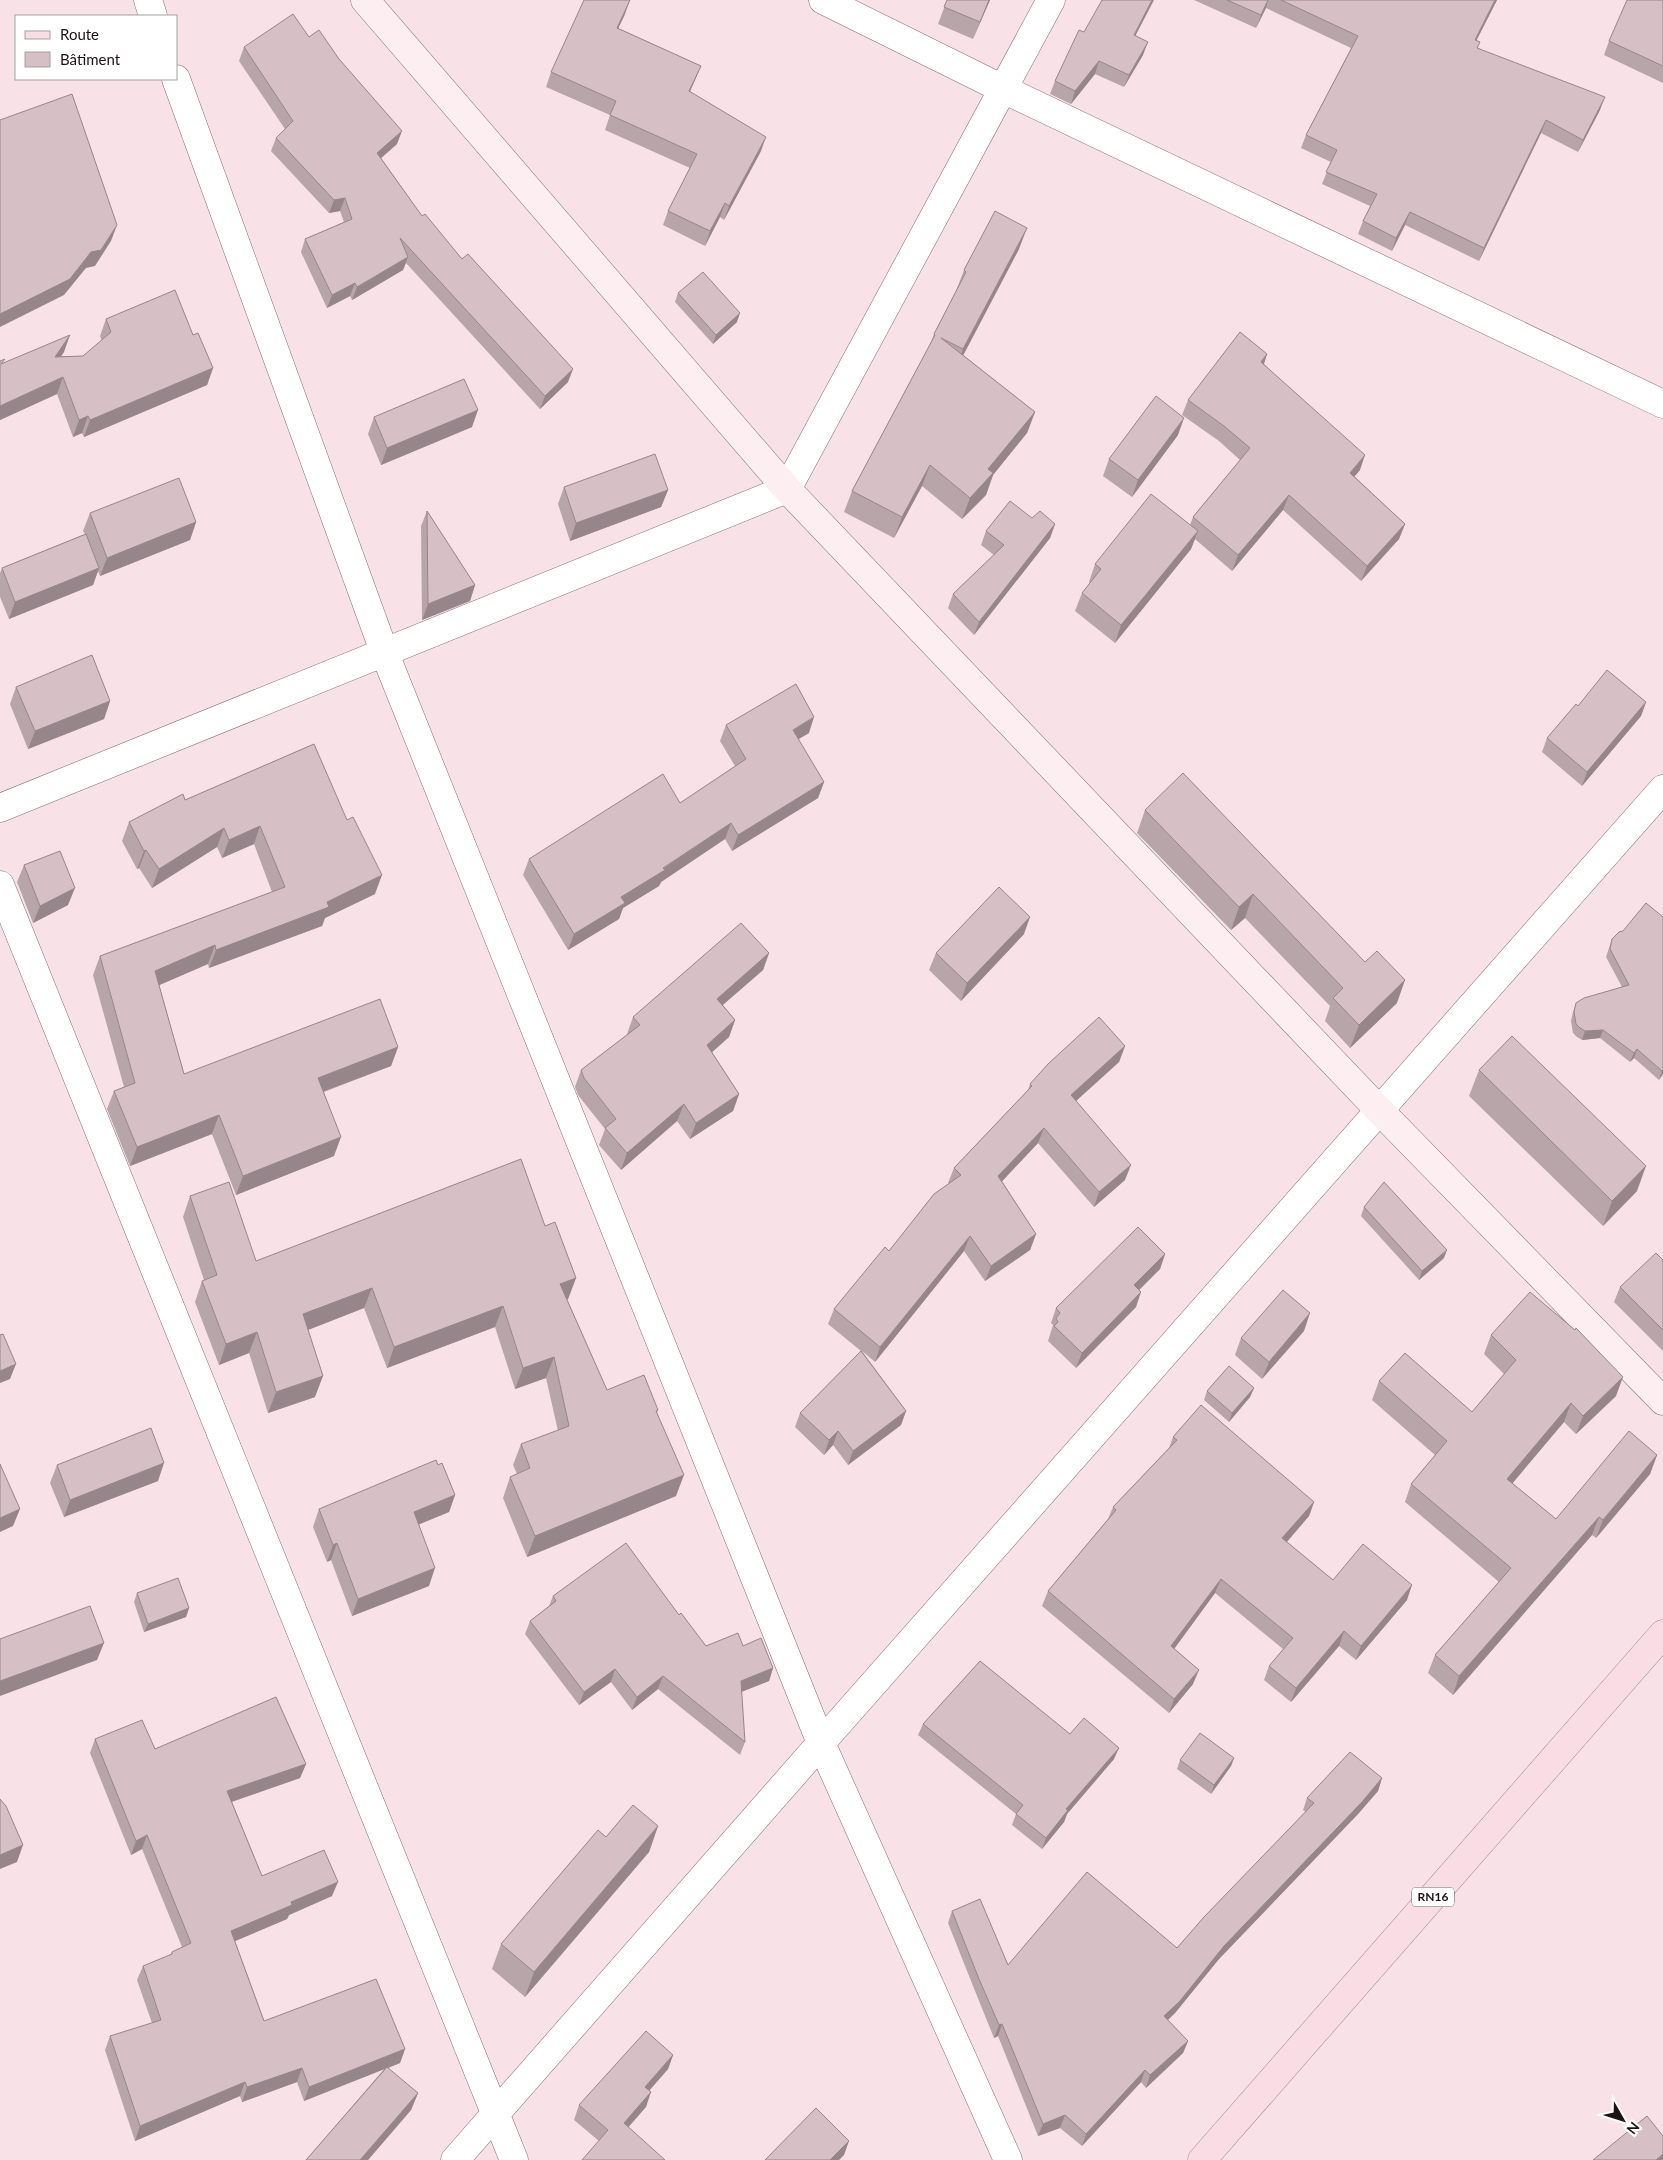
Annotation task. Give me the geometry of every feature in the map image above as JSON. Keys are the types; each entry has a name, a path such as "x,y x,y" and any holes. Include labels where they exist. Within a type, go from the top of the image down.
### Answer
{"main road":[{"path":"365,0 787,490 1380,1111 1663,1401"},
{"name":"RN16","path":"1206,2159 1663,1634"}],"street":[{"path":"148,0 153,15"},
{"path":"823,0 1003,89 1663,404"},
{"path":"0,808 787,490 1051,0"},
{"path":"176,80 385,654 821,1743 1008,2160"},
{"path":"456,2160 821,1743 1663,789"},
{"path":"0,885 514,2160"}],"building":[{"path":"584,0 630,0 617,28 701,66 689,91 766,137 729,206 725,203 710,231 668,211 697,154 610,115 616,101 551,72"},
{"path":"947,0 989,0 980,22 944,7"},
{"path":"1102,0 1152,0 1134,35 1148,42 1129,75 1099,61 1075,91 1055,81 1079,30 1084,32"},
{"path":"1227,0 1268,0 1261,15"},
{"path":"1281,0 1495,0 1475,40 1480,42 1477,48 1605,97 1583,140 1546,120 1484,248 1410,212 1396,238 1363,221 1377,194 1326,172 1337,150 1306,135 1358,36"},
{"path":"1627,0 1663,0 1663,66 1609,41"},
{"path":"293,14 309,37 319,30 339,59 402,131 377,153 422,216 425,214 462,259 468,254 573,369 545,396 400,238 408,257 357,287 355,283 332,295 305,239 352,219 345,198 334,200 276,138 293,121 244,47"},
{"path":"72,94 117,225 101,250 91,252 70,279 0,314 0,120"},
{"path":"995,211 1027,228 963,349 941,338 1035,412 988,469 993,473 970,498 930,465 902,517 852,491 935,335 966,272 964,270"},
{"path":"703,272 740,313 716,335 678,293"},
{"path":"175,290 193,335 198,333 213,368 90,420 88,416 79,420 63,377 0,406 0,361 5,359 1,364 70,335 55,357 83,356 111,332 106,319"},
{"path":"1240,332 1267,354 1261,362 1365,455 1350,473 1405,524 1367,566 1289,495 1238,555 1193,517 1250,448 1188,400"},
{"path":"464,379 478,410 387,448 374,417"},
{"path":"1156,396 1184,418 1138,480 1109,459"},
{"path":"655,454 668,490 576,523 564,487"},
{"path":"179,478 196,522 107,558 90,513"},
{"path":"1151,494 1198,531 1121,625 1082,593 1101,569 1095,564"},
{"path":"1010,501 1032,518 1040,511 1055,524 979,622 953,594 1004,545 986,531"},
{"path":"427,511 475,585 428,604"},
{"path":"86,534 99,568 15,602 2,568"},
{"path":"92,655 110,701 35,731 16,687"},
{"path":"1607,670 1646,702 1587,772 1547,738 1576,704 1578,706"},
{"path":"796,684 814,717 793,730 824,782 738,835 731,823 663,868 665,870 621,897 625,903 574,934 529,859 663,774 680,803 746,759 726,725"},
{"path":"314,744 347,820 353,817 382,875 327,902 329,907 216,950 215,945 155,971 184,1074 380,999 398,1047 318,1078 341,1137 243,1176 219,1115 137,1147 114,1091 135,1083 100,956 285,887 260,826 229,840 224,828 159,869 146,850 144,851 129,822 183,794 185,800"},
{"path":"1183,773 1365,962 1377,951 1405,980 1359,1025 1333,998 1343,988 1253,894 1239,907 1145,810"},
{"path":"60,851 75,888 40,906 24,865"},
{"path":"999,887 1030,917 967,983 936,953"},
{"path":"1646,903 1663,917 1662,1071 1637,1049 1634,1053 1603,1030 1585,1031 1580,1028 1576,1024 1574,1012 1576,1003 1584,998 1629,985 1610,949 1612,939 1619,932 1623,931"},
{"path":"741,923 769,953 717,999 735,1020 707,1045 739,1094 696,1123 684,1104 627,1153 605,1128 616,1119 584,1078 581,1070 640,1025 633,1017"},
{"path":"1099,1017 1125,1046 1071,1095 1131,1165 1099,1192 1044,1128 998,1176 1036,1234 991,1266 970,1236 880,1347 834,1309 885,1247 889,1251 934,1194 961,1175 954,1168 1032,1086 1030,1084 1048,1064"},
{"path":"1512,1036 1646,1166 1612,1201 1479,1070"},
{"path":"521,1159 545,1226 555,1222 576,1278 560,1284 607,1390 644,1375 658,1410 656,1411 684,1475 535,1536 510,1477 530,1468 521,1444 569,1426 554,1357 523,1368 503,1306 394,1347 372,1288 303,1314 323,1376 276,1392 257,1332 226,1344 202,1281 217,1275 190,1196 229,1182 256,1261"},
{"path":"1384,1182 1447,1250 1422,1271 1364,1207"},
{"path":"1138,1227 1165,1254 1134,1285 1141,1292 1082,1353 1054,1326 1058,1322 1056,1318 1060,1313 1056,1308"},
{"path":"1656,1253 1663,1260 1663,1330 1620,1287"},
{"path":"1283,1290 1310,1313 1269,1362 1241,1338"},
{"path":"1530,1292 1575,1330 1576,1328 1623,1377 1583,1416 1571,1403 1507,1479 1556,1519 1629,1431 1657,1455 1603,1520 1599,1517 1459,1676 1435,1655 1511,1568 1411,1484 1447,1441 1379,1381 1405,1353 1472,1412 1516,1360 1491,1335"},
{"path":"3,1334 16,1364 0,1371 0,1335"},
{"path":"861,1351 906,1411 853,1451 838,1431 829,1440 800,1413"},
{"path":"1229,1366 1254,1388 1232,1413 1207,1391"},
{"path":"1201,1405 1314,1502 1282,1538 1333,1580 1363,1544 1412,1585 1361,1646 1344,1631 1296,1688 1269,1666 1293,1638 1221,1579 1171,1646 1199,1670 1174,1699 1048,1591 1116,1510 1113,1507 1177,1440 1173,1437"},
{"path":"151,1428 164,1463 70,1500 57,1465"},
{"path":"436,1460 438,1465 442,1463 455,1495 414,1512 435,1568 358,1599 337,1543 333,1545 319,1509"},
{"path":"0,1464 20,1509 0,1518"},
{"path":"626,1543 679,1615 681,1613 706,1646 738,1633 743,1646 761,1638 773,1668 741,1681 745,1742 663,1676 637,1697 615,1669 584,1692 530,1621 556,1601 553,1596"},
{"path":"178,1578 189,1608 148,1624 137,1593"},
{"path":"90,1606 104,1643 0,1681 0,1639"},
{"path":"980,1661 1070,1734 1084,1718 1119,1748 1066,1809 1068,1810 1046,1838 1016,1814 1023,1805 923,1724"},
{"path":"276,1697 306,1764 227,1791 262,1876 324,1850 338,1882 291,1902 292,1905 231,1931 264,2021 376,1979 405,2049 309,2087 302,2068 247,2087 245,2082 140,2126 110,2036 161,2020 143,1966 172,1954 172,1952 191,1943 147,1835 136,1841 95,1739 142,1720 155,1749"},
{"path":"1200,1733 1234,1758 1214,1785 1180,1760"},
{"path":"1350,1752 1382,1778 1362,1802 1224,1946 1180,2001 1164,2016 1188,2041 1150,2075 1145,2070 1086,2134 1065,2115 1043,2124 1002,2024 999,2025 979,1979 952,1911 980,1899 1008,1965 1087,1872 1177,1948 1204,1917 1314,1803 1307,1798"},
{"path":"0,1799 6,1806 23,1845 0,1855"},
{"path":"633,1805 658,1826 534,1972 501,1944 598,1830 606,1837"},
{"path":"646,2031 673,2055 645,2087 651,2092 624,2123 665,2160 582,2160 608,2130 579,2105"},
{"path":"387,2067 418,2093 360,2160 306,2160"},
{"path":"816,2108 849,2141 830,2160 765,2160"},
{"path":"1647,2116 1663,2136 1663,2154 1656,2160 1593,2160"}]}
